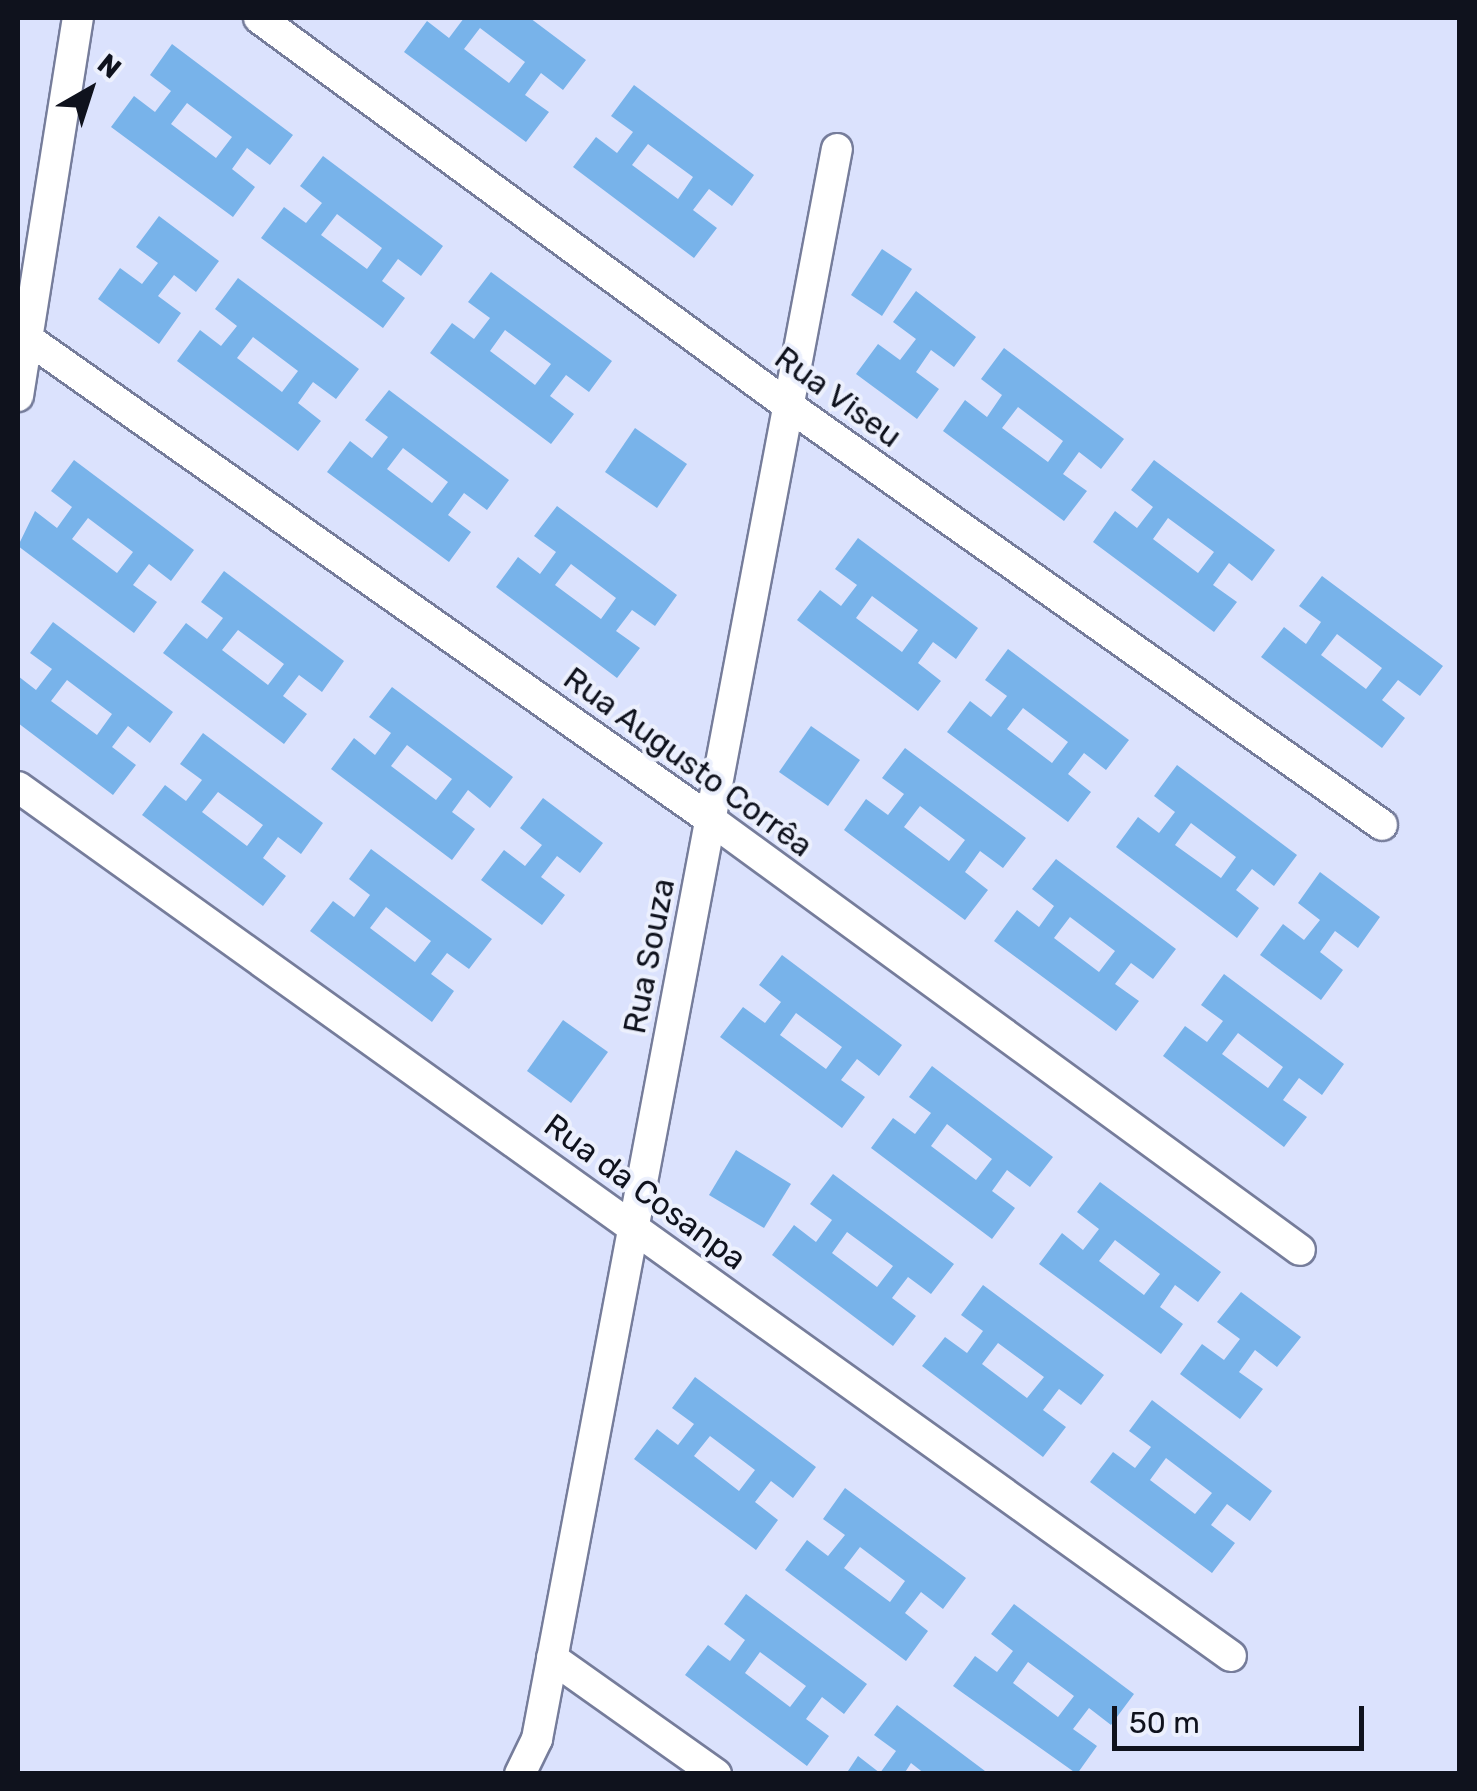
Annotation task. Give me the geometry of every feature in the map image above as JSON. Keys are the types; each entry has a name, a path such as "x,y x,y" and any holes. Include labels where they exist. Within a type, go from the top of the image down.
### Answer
{"street":[{"path":"18,396 78,18"},
{"name":"Rua Viseu","path":"259,18 789,406 1382,825"},
{"name":"Rua Souza","path":"520,1774 537,1740 837,149"},
{"name":"Rua Augusto Corrêa","path":"28,338 711,820 1300,1250"},
{"name":"Rua da Cosanpa","path":"18,787 1231,1656"},
{"path":"552,1658 716,1774"}],"building":[{"path":"464,18 530,18 586,60 563,90 541,73 525,95 549,112 526,142 404,52 427,21 449,38","holes":["480,28 525,62 509,83 464,49"]},
{"path":"172,44 293,135 270,165 247,148 232,169 255,187 233,217 111,127 134,96 155,112 171,91 150,75","holes":["187,103 232,137 216,158 171,124"]},
{"path":"634,85 754,175 732,206 709,189 693,210 717,228 694,258 573,167 596,137 617,153 633,132 611,116","holes":["648,144 693,177 678,199 632,165"]},
{"path":"323,156 443,246 421,276 398,259 382,281 405,298 383,328 261,238 284,207 306,223 322,203 300,186","holes":["337,214 382,248 367,269 321,235"]},
{"path":"159,216 219,261 196,292 174,275 158,296 181,313 159,344 98,299 120,268 142,284 158,263 136,247"},
{"path":"882,249 912,269 882,316 851,295"},
{"path":"491,272 612,361 589,392 566,375 550,396 574,414 551,444 430,353 452,323 474,339 490,318 468,302","holes":["505,330 551,364 535,385 490,351"]},
{"path":"238,278 359,369 336,399 313,382 298,403 321,421 298,451 177,361 200,330 221,346 237,326 215,309","holes":["253,337 298,371 282,392 237,358"]},
{"path":"916,291 976,337 954,367 931,350 916,372 939,389 917,419 856,374 878,344 900,360 916,339 893,322"},
{"path":"1004,348 1124,439 1101,469 1079,452 1063,474 1087,491 1064,521 943,431 965,400 987,417 1002,395 981,379","holes":["1018,407 1063,441 1048,462 1002,428"]},
{"path":"389,390 509,480 487,510 464,493 448,515 471,532 449,562 327,472 350,441 372,458 388,437 365,420","holes":["403,448 448,482 432,503 387,469"]},
{"path":"635,428 687,464 657,508 605,472"},
{"path":"74,460 194,550 171,581 149,564 133,585 157,602 134,633 18,546 35,511 57,528 72,507 51,491","holes":["88,518 133,552 117,573 72,539"]},
{"path":"1154,460 1275,550 1252,581 1229,563 1213,585 1237,602 1214,632 1093,542 1115,511 1137,528 1153,507 1131,490","holes":["1168,518 1214,552 1198,573 1153,539"]},
{"path":"557,506 677,595 655,626 632,610 616,631 640,648 617,678 496,587 518,557 540,574 556,552 534,536","holes":["571,564 616,598 601,619 555,585"]},
{"path":"858,538 978,628 956,659 933,642 918,663 941,681 918,711 797,620 820,590 841,606 857,585 835,569","holes":["872,596 918,630 902,652 856,618"]},
{"path":"224,571 344,661 322,692 299,675 283,696 307,714 284,744 163,653 186,623 207,639 223,618 201,602","holes":["238,630 284,664 268,685 222,650"]},
{"path":"1322,576 1443,666 1420,696 1398,680 1382,700 1405,718 1382,748 1261,657 1284,627 1306,644 1321,622 1299,606","holes":["1337,634 1382,668 1366,689 1321,655"]},
{"path":"53,622 173,712 150,743 128,726 112,747 136,765 113,795 18,723 18,676 36,690 52,669 30,653","holes":["67,680 112,714 97,735 51,701"]},
{"path":"1008,649 1129,740 1106,770 1084,753 1068,774 1091,792 1068,822 947,732 970,701 991,717 1007,696 985,680","holes":["1023,708 1068,742 1052,763 1007,729"]},
{"path":"392,687 513,777 490,808 468,790 452,812 475,829 452,860 331,769 354,738 375,755 391,733 369,717","holes":["407,745 452,779 436,800 391,766"]},
{"path":"811,726 860,760 828,806 779,772"},
{"path":"203,733 323,823 301,854 278,837 263,858 286,876 263,906 142,815 165,785 186,801 202,780 180,764","holes":["218,792 263,825 247,846 202,812"]},
{"path":"905,748 1026,838 1003,868 980,851 965,872 988,890 965,920 844,830 866,799 888,815 904,794 882,778","holes":["920,806 965,840 949,861 904,827"]},
{"path":"1177,765 1297,855 1274,886 1252,869 1236,890 1259,908 1237,938 1116,847 1138,817 1159,833 1175,812 1154,796","holes":["1191,823 1236,857 1221,878 1175,845"]},
{"path":"543,798 603,843 580,873 557,856 541,877 565,895 542,925 481,880 504,850 525,866 542,845 520,828"},
{"path":"371,849 492,939 469,969 447,953 431,974 454,991 432,1022 310,931 333,901 354,917 370,895 349,879","holes":["386,907 431,941 415,962 370,928"]},
{"path":"1056,859 1176,949 1153,979 1131,963 1115,984 1139,1001 1116,1031 994,941 1017,910 1039,927 1054,906 1032,889","holes":["1070,917 1115,951 1099,972 1054,938"]},
{"path":"1320,872 1380,917 1358,948 1335,931 1320,952 1343,970 1321,1000 1260,955 1283,924 1304,940 1320,920 1298,903"},
{"path":"782,955 902,1045 879,1076 857,1059 841,1080 865,1097 842,1128 720,1037 743,1007 765,1023 781,1002 759,985","holes":["796,1013 842,1047 826,1069 780,1035"]},
{"path":"1224,974 1344,1064 1322,1095 1299,1078 1283,1100 1307,1117 1284,1147 1163,1056 1185,1026 1207,1042 1223,1021 1201,1005","holes":["1238,1033 1283,1067 1268,1088 1222,1054"]},
{"path":"563,1020 608,1052 571,1103 527,1071"},
{"path":"932,1066 1053,1157 1030,1187 1007,1170 992,1191 1015,1208 992,1239 871,1148 893,1118 915,1134 931,1113 909,1097","holes":["947,1124 992,1159 976,1180 931,1146"]},
{"path":"736,1150 791,1184 764,1228 709,1195"},
{"path":"833,1174 954,1264 931,1294 908,1277 892,1298 916,1316 893,1346 772,1255 794,1225 816,1242 832,1220 810,1204","holes":["847,1232 893,1266 877,1287 832,1253"]},
{"path":"1100,1182 1221,1272 1198,1302 1175,1285 1160,1307 1183,1324 1161,1354 1039,1264 1062,1233 1083,1250 1099,1229 1077,1212","holes":["1115,1240 1160,1274 1144,1295 1099,1261"]},
{"path":"983,1285 1104,1375 1081,1405 1059,1389 1043,1410 1066,1427 1043,1457 922,1366 945,1337 967,1353 983,1331 961,1315","holes":["998,1343 1044,1377 1027,1398 982,1364"]},
{"path":"1241,1292 1301,1337 1277,1367 1255,1350 1239,1372 1263,1389 1240,1419 1180,1374 1202,1344 1224,1360 1240,1339 1217,1322"},
{"path":"695,1377 816,1467 793,1498 771,1481 755,1502 778,1520 756,1550 634,1459 657,1429 678,1445 694,1424 672,1408","holes":["710,1436 755,1470 739,1491 694,1456"]},
{"path":"1152,1400 1272,1491 1250,1521 1227,1504 1211,1525 1235,1543 1212,1573 1090,1482 1113,1452 1135,1468 1151,1447 1129,1431","holes":["1166,1458 1212,1493 1195,1514 1150,1480"]},
{"path":"845,1488 966,1578 943,1609 921,1592 905,1613 928,1631 906,1661 785,1570 807,1540 828,1556 845,1535 823,1519","holes":["860,1547 905,1581 890,1602 844,1568"]},
{"path":"746,1594 867,1684 844,1714 822,1697 806,1719 829,1736 807,1766 685,1675 708,1645 730,1661 745,1640 724,1624","holes":["760,1652 806,1686 790,1707 745,1673"]},
{"path":"1014,1604 1134,1694 1111,1725 1089,1708 1073,1729 1097,1746 1077,1774 953,1686 975,1656 997,1672 1013,1651 991,1634","holes":["1028,1662 1074,1696 1058,1717 1013,1683"]},
{"path":"897,1705 989,1774 925,1774 911,1763 904,1774 846,1774 858,1756 880,1773 896,1751 874,1735"}]}
